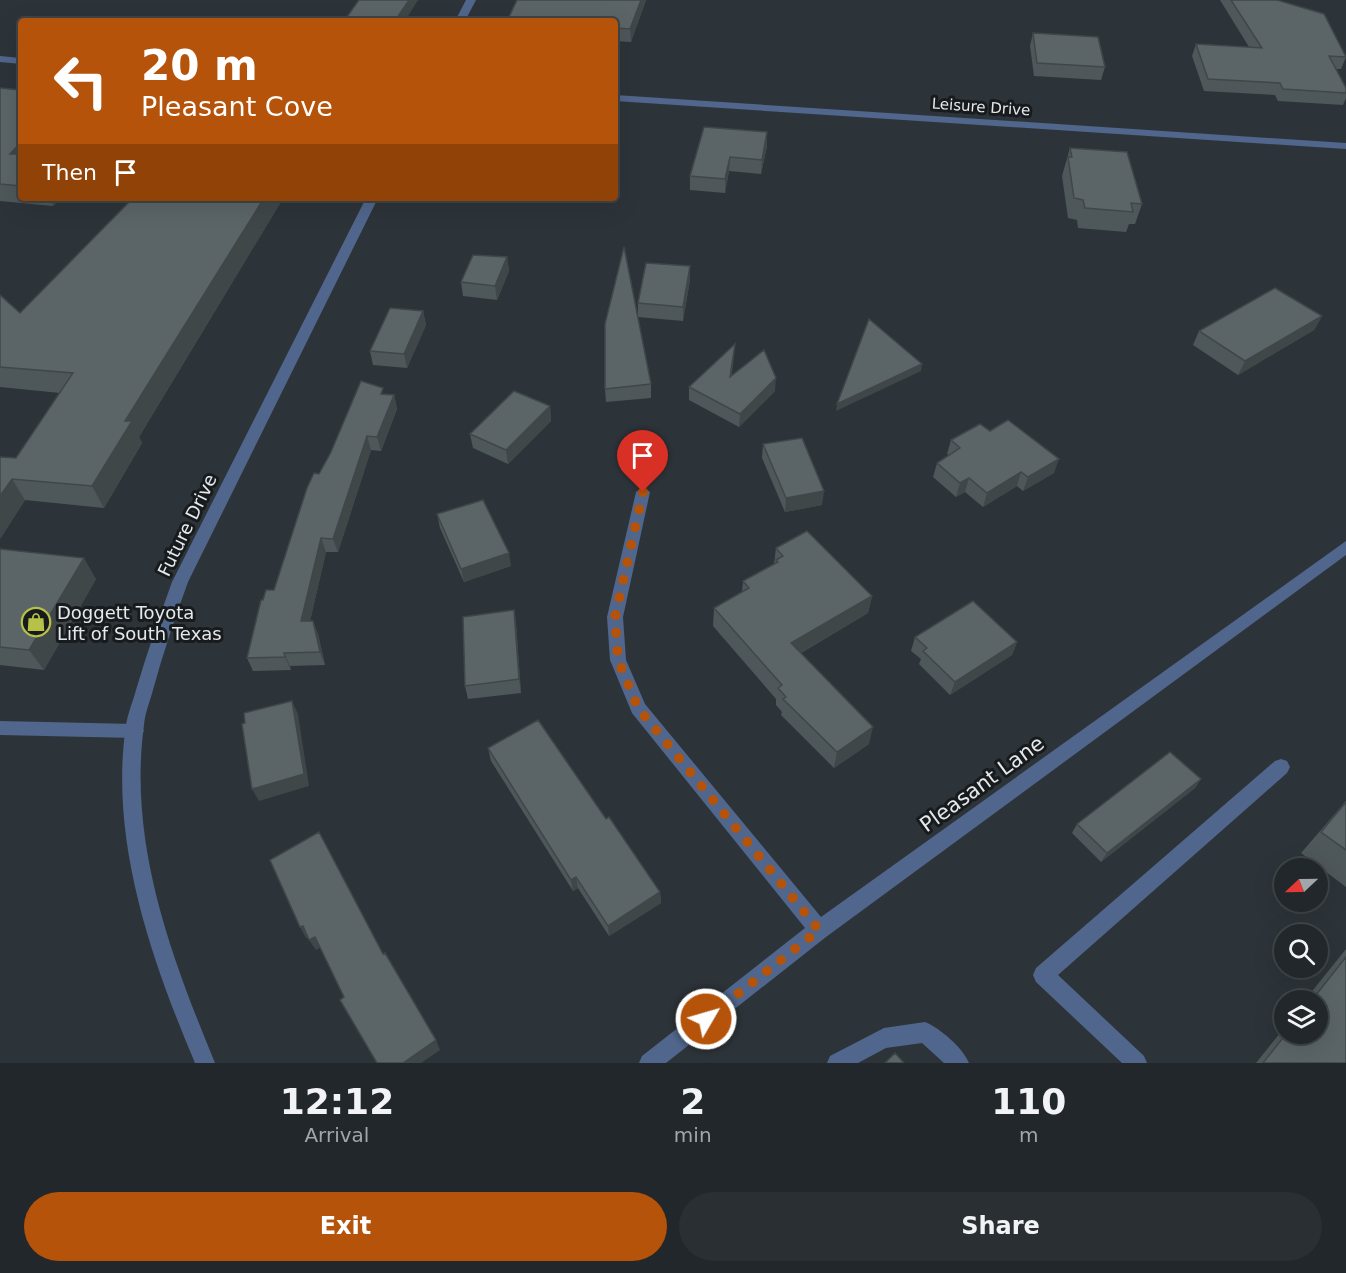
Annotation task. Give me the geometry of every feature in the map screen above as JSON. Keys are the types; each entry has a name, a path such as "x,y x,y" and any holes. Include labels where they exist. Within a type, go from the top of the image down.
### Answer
{"street":[{"path":"462,18 471,0"},
{"path":"0,59 18,61"},
{"name":"Leisure Drive","path":"618,99 1346,146"},
{"name":"Future Drive","path":"205,1063 185,1016 147,904 131,799 135,731 156,649 180,582 370,201"},
{"path":"643,492 615,617 618,660 638,708 819,930"},
{"name":"Pleasant Lane","path":"649,1063 819,930 1346,547"},
{"path":"0,728 135,731"},
{"path":"1137,1063 1043,975 1281,767"},
{"path":"837,1063 884,1038 925,1032 959,1063"}],"building":[{"path":"359,0 409,0 397,18 346,18"},
{"path":"517,0 641,0 630,29 618,28 618,18 508,18"},
{"path":"1231,0 1277,0 1324,14 1346,57 1329,56 1346,88 1346,93 1283,89 1280,83 1208,79 1196,44 1262,48"},
{"path":"1033,33 1098,37 1105,67 1037,63"},
{"path":"0,88 18,90 18,145 10,154 18,154 18,186 0,184"},
{"path":"704,127 767,132 762,160 730,157 725,179 690,176"},
{"path":"1070,148 1127,152 1142,204 1131,203 1133,212 1085,208 1083,200 1074,198 1068,157 1072,157"},
{"path":"130,201 262,201 125,421 132,421 92,486 12,479 0,496 0,457 16,458 73,373 0,367 0,295 20,313"},
{"path":"624,247 651,384 605,389 605,324"},
{"path":"473,255 507,257 495,286 461,282"},
{"path":"646,263 690,266 683,307 638,303"},
{"path":"1275,288 1322,316 1245,361 1199,331"},
{"path":"390,308 423,311 404,354 370,351"},
{"path":"869,319 922,364 837,404"},
{"path":"735,344 730,377 764,350 776,378 740,414 689,387"},
{"path":"361,381 383,388 381,394 394,395 377,437 367,436 333,539 321,538 301,621 313,621 320,652 284,653 285,657 247,658 261,600 266,590 274,590 307,488 314,473 319,474 331,452"},
{"path":"514,391 550,406 506,450 470,434"},
{"path":"1008,420 1059,459 1028,477 1021,472 987,493 969,478 960,483 937,463 960,448 951,440 980,424 990,431"},
{"path":"802,438 824,491 786,498 763,444"},
{"path":"483,500 509,553 461,569 437,514"},
{"path":"807,531 872,596 791,643 873,727 837,752 783,699 786,697 778,688 782,685 714,608 749,588 743,581 778,562 776,560 783,556 776,548"},
{"path":"0,549 84,558 29,650 0,647"},
{"path":"973,601 1017,642 955,682 923,651 927,648 915,637"},
{"path":"514,610 519,679 465,686 463,617"},
{"path":"292,701 304,774 252,789 242,724 245,723 244,713"},
{"path":"538,720 606,819 609,817 660,892 608,926 576,877 571,880 488,748"},
{"path":"1170,752 1201,779 1107,853 1077,824"},
{"path":"1346,802 1346,850 1321,832"},
{"path":"319,832 383,954 385,953 436,1040 403,1063 377,1063 340,1000 344,997 315,937 309,940 303,926 300,927 270,860"},
{"path":"1346,957 1346,1063 1263,1063 1278,1044 1328,1044 1328,990 1320,990"},
{"path":"895,1053 904,1063 885,1063"}],"place":[{"name":"Doggett Toyota Lift of South Texas","path":"36,622"}],"route":[{"path":"643,492 615,617 618,660 638,708 819,930 706,1019"}]}
